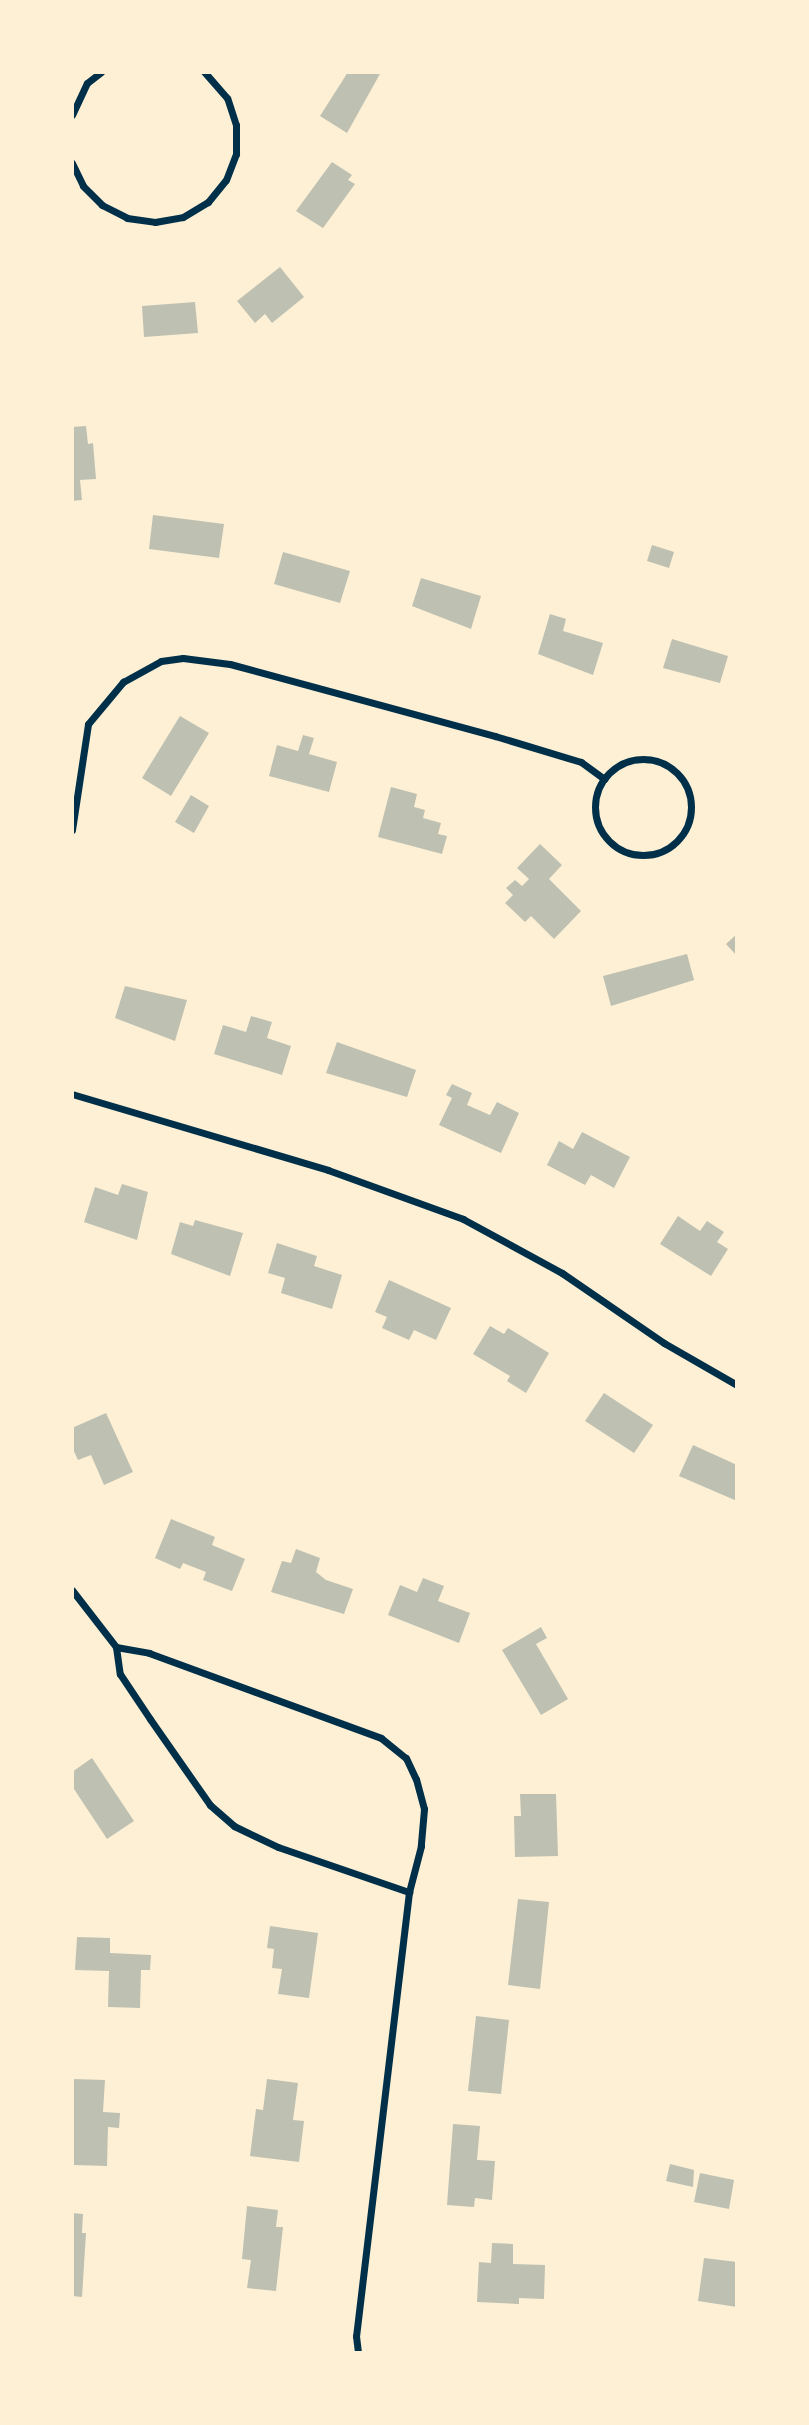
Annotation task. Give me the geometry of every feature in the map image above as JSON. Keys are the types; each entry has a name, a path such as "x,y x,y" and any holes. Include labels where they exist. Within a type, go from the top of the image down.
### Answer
{"street":[{"path":"72,115 87,83 101,72"},
{"path":"72,163 83,186 102,205 127,218 155,222 183,217 208,202 226,180 236,153 233,116 227,98 209,73"},
{"path":"72,830 88,724 123,682 161,661 183,658 230,664 495,736 581,762 604,779"},
{"path":"637,760 660,762 673,769 684,781 692,811 680,839 652,855 636,855 614,844 599,825 595,810 604,779 615,768 637,760"},
{"path":"72,1094 328,1170 463,1219 562,1273 664,1343 737,1385"},
{"path":"72,1590 116,1647 121,1674 210,1805 234,1826 278,1847 410,1892"},
{"path":"116,1647 149,1653 309,1708 381,1738 406,1758 424,1809 422,1846 410,1892 356,2336 358,2353"}],"building":[{"path":"348,72 381,72 347,133 320,116"},
{"path":"332,162 352,175 348,180 355,184 323,228 296,211"},
{"path":"280,267 304,297 272,323 265,314 255,323 237,301"},
{"path":"195,302 198,333 144,337 142,306"},
{"path":"86,426 88,444 93,443 96,479 80,480 82,500 72,501 72,427"},
{"path":"153,515 224,524 219,558 149,549"},
{"path":"652,545 674,552 669,568 647,561"},
{"path":"283,552 350,571 340,603 274,584"},
{"path":"421,578 481,596 471,629 412,606"},
{"path":"550,614 566,619 563,631 603,643 593,675 538,654"},
{"path":"672,639 728,656 720,683 663,668"},
{"path":"180,716 209,733 171,796 142,778"},
{"path":"303,735 314,738 309,754 337,762 329,792 269,776 277,745 298,751"},
{"path":"391,787 417,794 414,807 425,810 423,818 441,823 438,834 447,836 442,854 378,837"},
{"path":"191,795 209,806 194,833 175,822"},
{"path":"540,844 562,865 549,879 581,911 554,939 531,916 525,922 505,903 513,895 506,888 515,880 522,886 529,879 517,868"},
{"path":"737,934 737,956 726,944"},
{"path":"687,954 694,980 611,1006 603,976"},
{"path":"125,986 187,1000 175,1041 115,1018"},
{"path":"251,1016 272,1022 267,1038 291,1046 282,1075 214,1054 223,1025 246,1032"},
{"path":"337,1042 416,1070 407,1097 326,1073"},
{"path":"452,1084 472,1093 467,1105 490,1115 497,1102 519,1113 501,1153 439,1125 452,1098 446,1095"},
{"path":"582,1132 630,1157 614,1188 591,1175 585,1185 547,1165 559,1141 573,1149"},
{"path":"122,1184 148,1192 137,1240 84,1222 95,1187 118,1195"},
{"path":"678,1216 700,1231 707,1221 724,1232 717,1242 728,1249 711,1276 660,1244"},
{"path":"195,1220 243,1233 230,1276 171,1254 180,1222 193,1226"},
{"path":"277,1243 317,1256 314,1266 342,1275 332,1309 281,1293 285,1278 268,1273"},
{"path":"389,1280 451,1308 436,1340 414,1330 409,1340 382,1328 387,1317 375,1312"},
{"path":"490,1326 504,1334 508,1328 549,1353 526,1393 507,1381 510,1376 473,1354"},
{"path":"604,1393 653,1425 634,1453 585,1421"},
{"path":"106,1413 133,1472 104,1485 91,1455 78,1460 72,1447 72,1428"},
{"path":"693,1445 737,1465 737,1501 679,1476"},
{"path":"171,1519 215,1537 212,1545 245,1559 232,1591 203,1580 206,1572 183,1563 180,1569 155,1558"},
{"path":"296,1549 320,1558 316,1572 326,1580 353,1589 344,1614 271,1592 282,1561 291,1563"},
{"path":"423,1578 444,1586 438,1601 470,1613 459,1643 388,1615 400,1585 417,1592"},
{"path":"541,1627 547,1638 536,1644 568,1699 541,1715 502,1650"},
{"path":"92,1758 134,1821 107,1839 72,1786 72,1772"},
{"path":"520,1794 556,1794 558,1856 515,1857 514,1816 521,1816"},
{"path":"518,1899 549,1902 540,1989 508,1985"},
{"path":"270,1926 318,1933 309,1998 278,1994 282,1969 272,1968 274,1949 267,1948"},
{"path":"77,1937 110,1938 110,1953 151,1955 150,1970 141,1970 140,2008 108,2007 109,1971 75,1970"},
{"path":"476,2016 509,2020 501,2094 468,2091"},
{"path":"73,2079 105,2080 103,2112 120,2113 119,2128 108,2127 107,2166 74,2165"},
{"path":"267,2079 298,2083 293,2120 304,2121 299,2162 250,2156 256,2109 263,2110"},
{"path":"453,2124 480,2126 477,2160 495,2161 492,2200 475,2198 474,2207 447,2205"},
{"path":"670,2164 694,2170 693,2187 666,2181"},
{"path":"700,2173 734,2180 729,2209 694,2202"},
{"path":"247,2206 278,2210 276,2227 283,2227 276,2291 247,2288 251,2260 242,2259"},
{"path":"72,2213 83,2214 82,2233 86,2233 82,2297 72,2296"},
{"path":"492,2243 513,2244 513,2264 545,2265 544,2299 519,2298 519,2304 477,2302 479,2262 491,2263"},
{"path":"704,2258 737,2262 737,2307 698,2301"}]}
